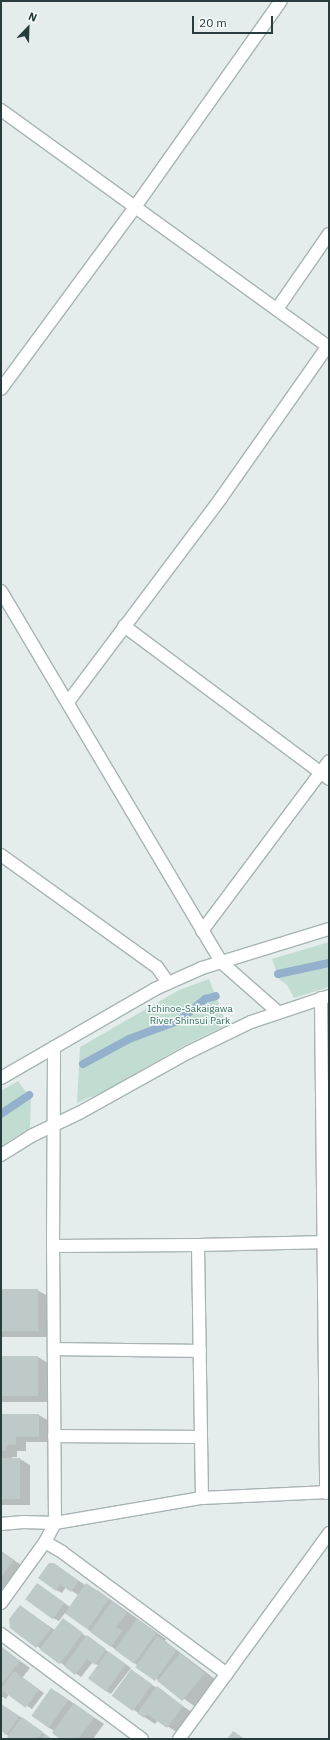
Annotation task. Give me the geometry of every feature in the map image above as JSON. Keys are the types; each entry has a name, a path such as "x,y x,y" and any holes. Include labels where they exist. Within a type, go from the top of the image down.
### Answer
{"street":[{"path":"1,389 135,207 281,1"},
{"path":"1,110 329,347 221,498 68,702"},
{"path":"277,309 329,234"},
{"path":"1,591 221,962 278,1012"},
{"path":"124,626 325,776"},
{"path":"202,931 325,776 329,761"},
{"path":"1,855 157,967 168,983"},
{"path":"1,1078 155,989 168,983 202,968 329,929"},
{"path":"1,1155 82,1112 189,1052 251,1022 325,997 327,1493 202,1498 55,1523 23,1522 1,1524"},
{"path":"1,1603 45,1542 55,1523 53,1246 55,1125 54,1047"},
{"path":"53,1246 326,1242"},
{"path":"198,1245 202,1498"},
{"path":"54,1349 200,1351"},
{"path":"54,1436 201,1438"},
{"path":"180,1739 329,1533"},
{"path":"45,1542 62,1552 226,1674"},
{"path":"1,1634 142,1739"}],"green space":[{"path":"329,942 329,987 294,998 287,985 279,979 272,959"},
{"name":"Ichinoe-Sakaigawa River Shinsui Park","path":"209,979 227,1025 183,1046 105,1091 77,1103 80,1047 179,990"},
{"path":"18,1081 31,1099 30,1128 1,1146 1,1091"}],"building":[{"path":"1,1289 38,1289 38,1331 1,1331"},
{"path":"1,1356 38,1356 38,1396 1,1396"},
{"path":"1,1414 39,1414 39,1437 16,1437 16,1445 6,1445 6,1451 1,1451"},
{"path":"1,1458 20,1458 20,1499 1,1499"},
{"path":"1,1551 14,1560 1,1577"},
{"path":"49,1563 54,1563 79,1581 71,1592 60,1584 56,1591 38,1578"},
{"path":"37,1583 65,1603 53,1619 25,1599"},
{"path":"86,1583 109,1599 88,1629 65,1613"},
{"path":"112,1601 127,1613 116,1627 122,1631 111,1647 90,1632"},
{"path":"20,1605 51,1628 36,1648 10,1628 9,1619"},
{"path":"63,1618 83,1633 59,1664 40,1649"},
{"path":"137,1619 156,1633 134,1664 115,1650"},
{"path":"87,1635 106,1649 95,1665 87,1659 75,1675 64,1666"},
{"path":"157,1636 177,1650 155,1681 135,1667"},
{"path":"1,1646 20,1661 1,1685"},
{"path":"108,1651 126,1664 106,1691 88,1679"},
{"path":"180,1653 205,1673 182,1701 157,1681"},
{"path":"131,1669 152,1684 133,1711 112,1696"},
{"path":"14,1671 39,1689 26,1708 1,1690"},
{"path":"157,1686 183,1706 167,1728 147,1714 144,1718 137,1713"},
{"path":"51,1688 68,1700 49,1728 31,1716"},
{"path":"74,1703 94,1718 78,1739 60,1739 52,1733"},
{"path":"1,1704 19,1717 6,1735 1,1731"},
{"path":"22,1717 43,1732 37,1739 11,1739 7,1737"},
{"path":"233,1731 245,1739 227,1739"},
{"path":"45,1734 52,1739 42,1739"}],"waterway":[{"path":"278,974 329,963"},
{"path":"83,1064 129,1039 180,1020 205,999 216,996"},
{"path":"1,1114 29,1095"}]}
